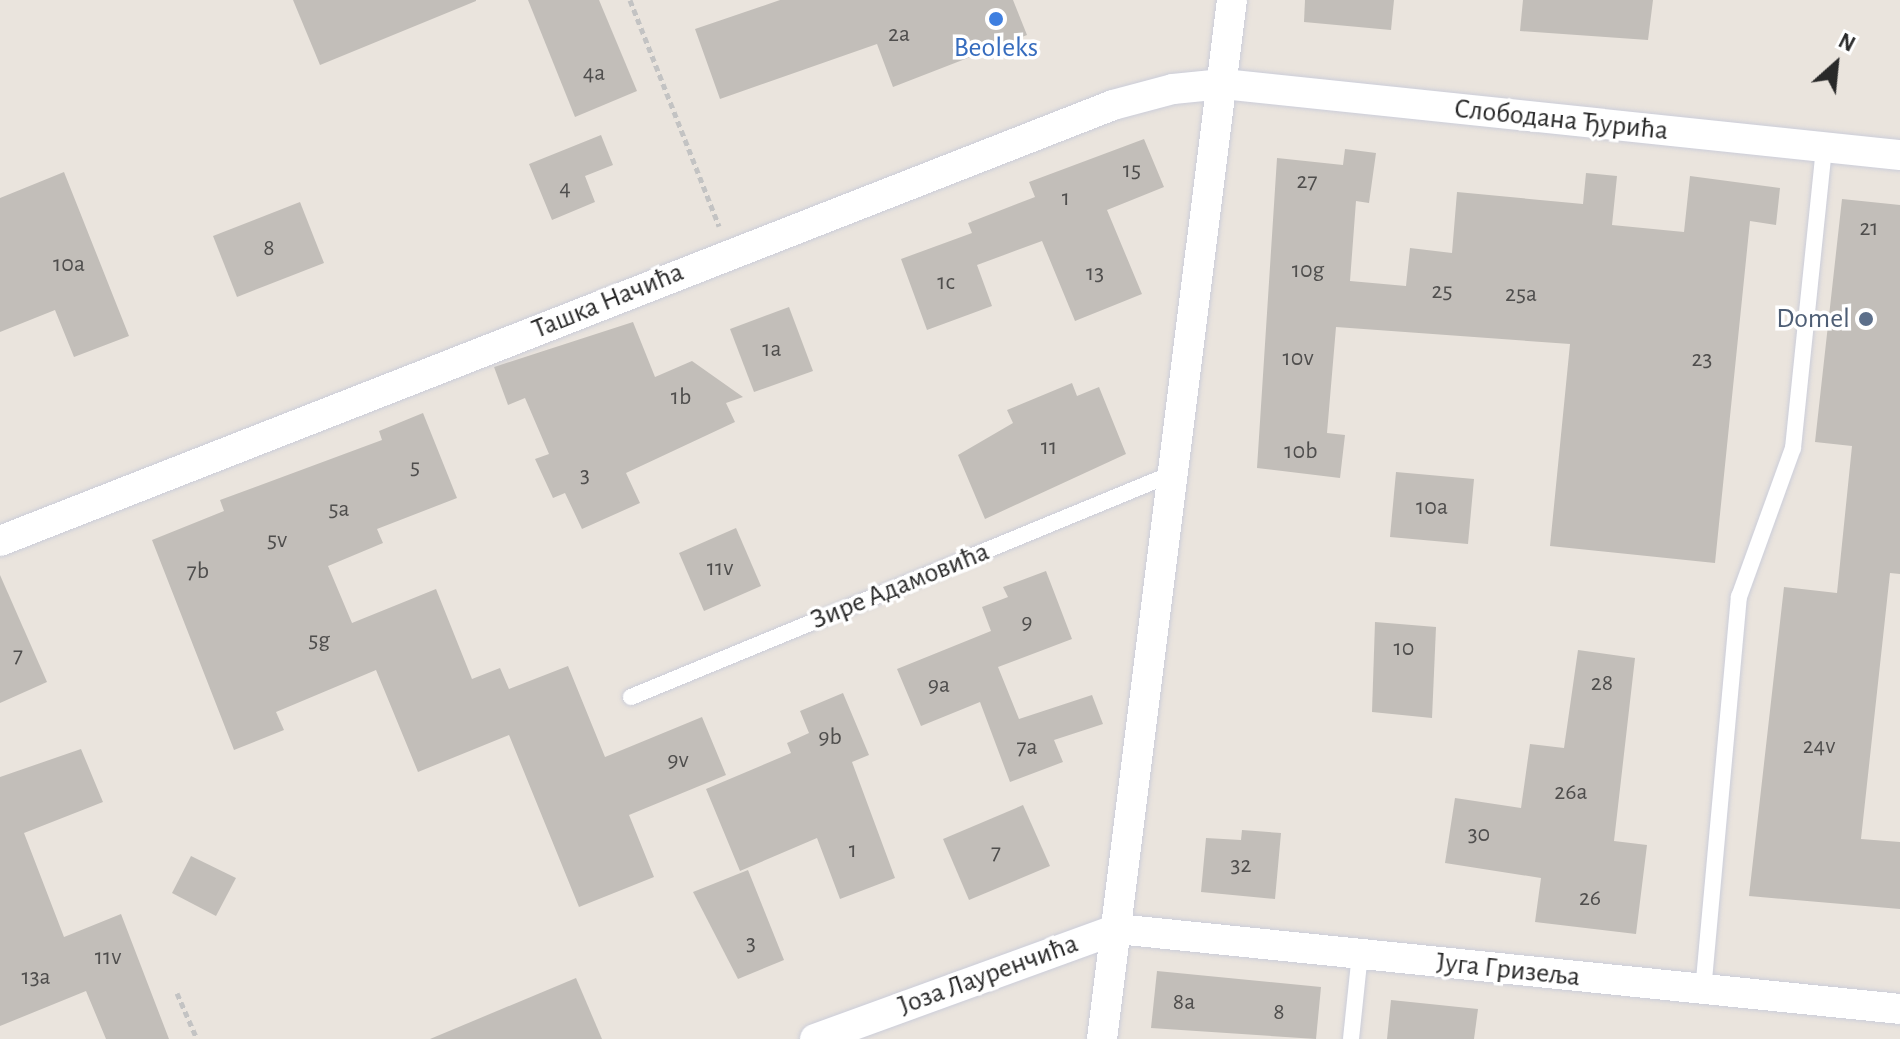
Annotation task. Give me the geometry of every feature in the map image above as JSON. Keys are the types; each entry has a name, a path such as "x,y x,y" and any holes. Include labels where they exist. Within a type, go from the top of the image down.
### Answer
{"street":[{"path":"1102,1039 1169,475 1232,0"},
{"name":"Ташка Начића","path":"0,541 1113,105 1223,84"},
{"name":"Слободана Ђурића","path":"1223,84 1900,155"},
{"name":"Југа Гризеља","path":"1117,929 1900,1009"},
{"name":"Јоза Лауренчића","path":"815,1039 1117,929"}],"lane":[{"path":"1703,991 1739,597 1793,448 1824,148"},
{"name":"Зире Адамовића","path":"631,697 1169,475"},
{"path":"1351,1039 1360,953"}],"path":[{"path":"630,0 730,253"},
{"path":"177,993 197,1039"}],"building":[{"path":"293,0 476,0 476,1 320,65"},
{"path":"528,0 599,0 637,91 575,117"},
{"path":"780,0 1013,0 1027,35 893,87 877,44 720,99 695,29"},
{"path":"1305,0 1394,0 1391,30 1304,22"},
{"path":"1523,0 1653,0 1648,40 1520,31"},
{"path":"601,135 613,165 585,176 595,202 552,220 529,164"},
{"path":"1144,139 1164,187 1107,210 1142,294 1075,321 1042,241 977,265 992,306 927,330 901,259 972,233 968,223 1035,197 1029,182"},
{"path":"1345,149 1376,153 1369,203 1356,201 1350,281 1406,286 1410,248 1452,253 1457,192 1583,204 1586,173 1617,176 1612,225 1684,232 1690,176 1780,188 1776,225 1750,221 1715,563 1550,546 1570,344 1336,327 1327,433 1345,435 1340,478 1257,468 1277,158 1343,165"},
{"path":"64,172 129,336 74,357 55,310 0,332 0,198"},
{"path":"1842,199 1900,205 1900,574 1890,573 1861,839 1900,842 1900,909 1749,896 1784,587 1837,593 1852,446 1815,442"},
{"path":"300,202 324,263 237,297 213,236"},
{"path":"789,307 813,371 754,392 730,329"},
{"path":"633,322 655,377 692,361 743,397 726,403 735,422 626,473 640,503 582,529 565,493 553,498 535,459 549,454 525,398 508,405 494,367"},
{"path":"1072,383 1077,396 1099,387 1126,454 985,519 958,455 1013,423 1007,410"},
{"path":"423,413 457,498 377,529 383,543 328,566 352,623 436,589 472,679 500,668 509,689 568,666 605,757 702,717 726,775 629,815 654,877 579,907 509,735 418,772 376,670 276,712 284,730 234,750 152,540 224,511 220,500 382,440 379,431"},
{"path":"1396,472 1474,479 1468,544 1390,537"},
{"path":"736,528 761,586 704,611 679,553"},
{"path":"1046,571 1072,639 998,667 1019,719 1092,695 1103,724 1054,740 1063,762 1010,782 980,702 921,726 897,669 991,631 982,607 1008,597 1003,587"},
{"path":"0,575 47,682 0,703"},
{"path":"1375,622 1436,627 1432,718 1372,712"},
{"path":"1578,650 1635,658 1614,841 1647,845 1636,934 1535,922 1541,878 1445,863 1455,798 1521,808 1530,744 1564,748"},
{"path":"843,693 869,755 852,762 895,878 840,899 817,838 740,871 706,789 791,753 787,743 809,733 800,711"},
{"path":"81,749 103,802 24,833 64,937 121,914 169,1039 106,1039 86,991 0,1026 0,777"},
{"path":"1023,805 1050,866 969,900 943,839"},
{"path":"1242,830 1281,833 1275,899 1201,892 1206,838 1241,840"},
{"path":"191,856 236,878 216,916 172,893"},
{"path":"748,870 784,960 738,979 693,892"},
{"path":"1157,971 1321,987 1316,1039 1151,1028"},
{"path":"576,978 602,1039 430,1039"},
{"path":"1391,1000 1478,1009 1474,1039 1387,1039"}],"place":[{"name":"Beoleks","path":"996,19"},
{"name":"Domel","path":"1866,319"}]}
